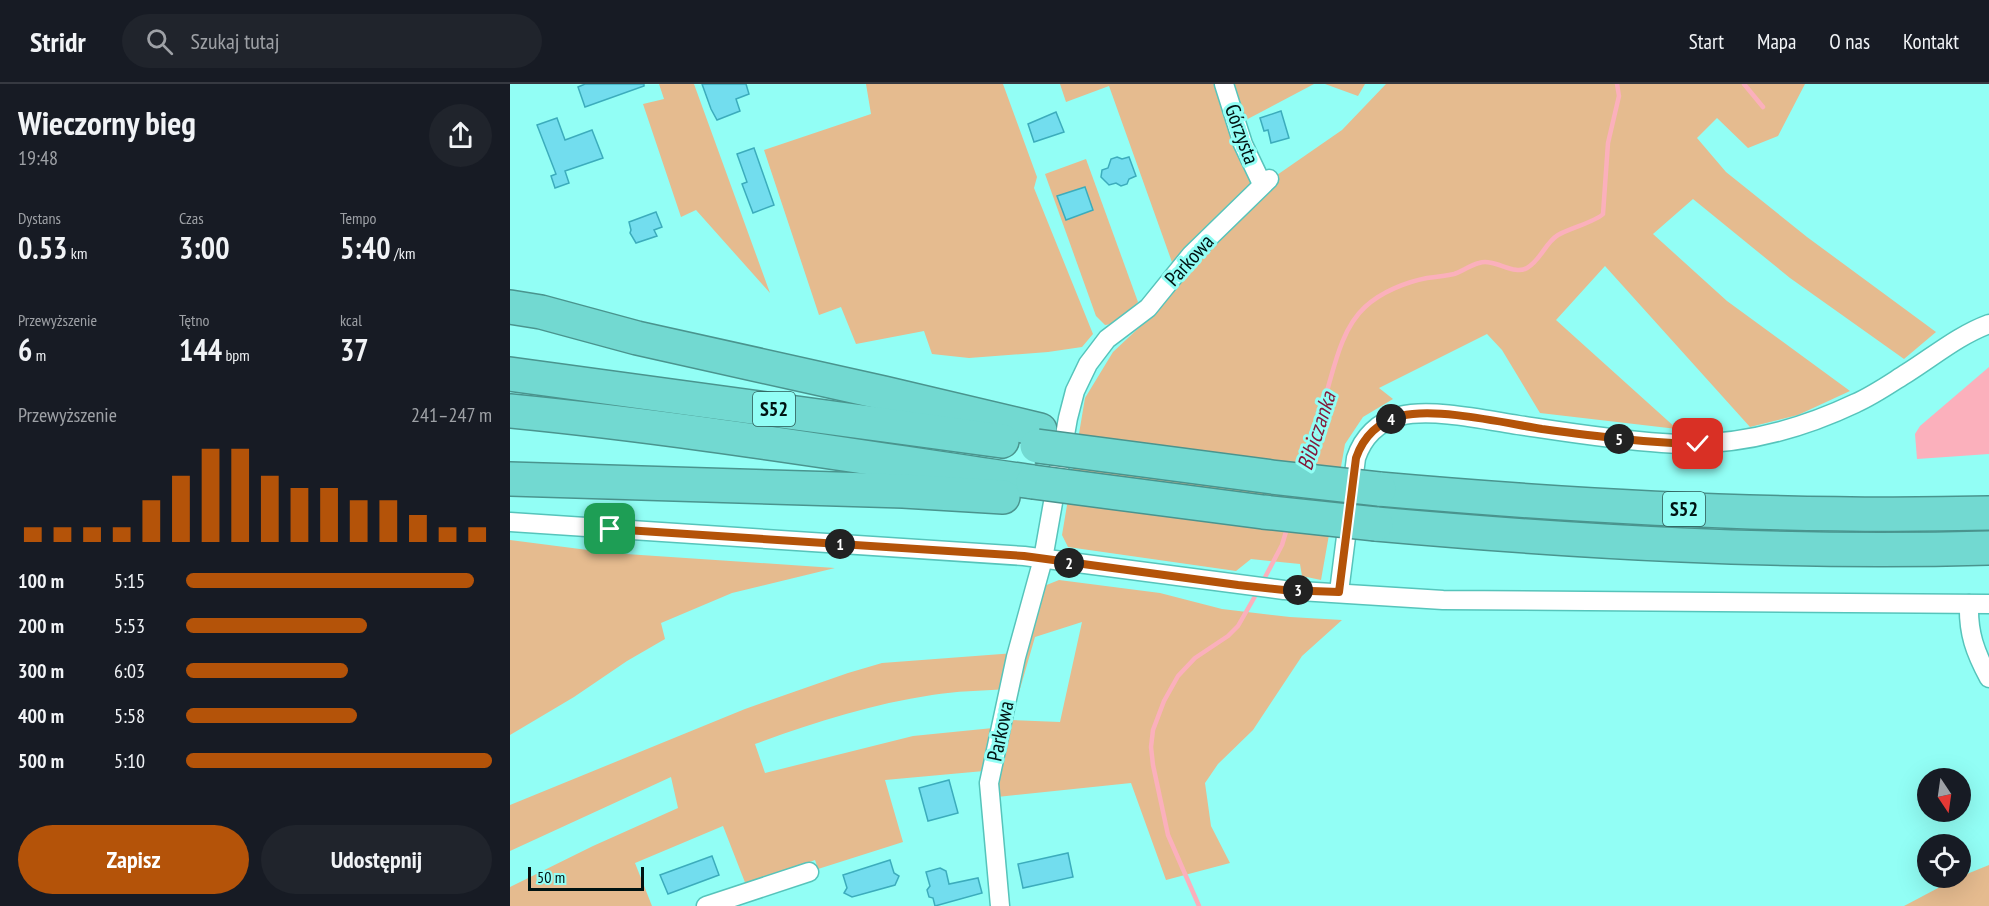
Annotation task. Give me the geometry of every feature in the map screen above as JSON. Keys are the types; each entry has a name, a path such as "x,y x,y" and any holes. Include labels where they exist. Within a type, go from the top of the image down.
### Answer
{"highway":[{"path":"510,307 541,312 636,338 885,393 1038,438"},
{"name":"S52","path":"510,374 1038,438 1139,459 1379,489 1523,501 1716,511 1854,514 1989,513"},
{"name":"S52","path":"510,411 791,447 1032,490 1129,495 1376,524 1585,541 1812,549 1989,548"},
{"path":"510,479 903,491 1032,490"}],"street":[{"name":"Górzysta","path":"1224,84 1244,144 1265,181"},
{"name":"Parkowa","path":"1000,906 989,783 1016,657 1043,559 1075,391 1088,364 1107,339 1148,308 1191,255 1251,198 1265,181"},
{"path":"1339,592 1356,458 1367,436 1387,421 1402,415 1443,415 1663,443 1730,442 1802,426 1858,402 1940,353 1962,336 1989,324"},
{"path":"510,522 1024,556 1284,590 1443,600 1989,604"},
{"path":"1969,604 1970,634 1980,662 1989,678"},
{"path":"706,906 809,872"}],"shaded area":[{"path":"659,84 694,84 770,293 696,210 681,217 643,104 664,99"},
{"path":"866,84 1003,84 1037,177 1034,188 1093,334 1082,347 969,358 932,354 924,331 856,344 841,307 819,315 764,150 871,114"},
{"path":"1060,84 1221,84 1252,186 1173,265 1109,86 1066,102"},
{"path":"1229,84 1314,84 1242,122"},
{"path":"1325,84 1365,84 1358,96"},
{"path":"1386,84 1805,84 1778,136 1748,148 1717,118 1697,138 1726,172 1807,237 1936,332 1904,359 1790,278 1693,199 1653,234 1727,301 1850,391 1798,415 1750,427 1605,266 1556,320 1677,429 1540,413 1502,350 1487,334 1379,388 1393,399 1363,417 1345,444 1321,580 1302,576 1300,564 1251,559 1236,571 1068,547 1062,535 1085,398 1113,352 1162,306 1196,256 1277,175 1342,130"},
{"path":"1086,159 1138,302 1120,323 1105,325 1096,316 1045,174"},
{"path":"1989,367 1989,454 1917,459 1915,434 1920,426"},
{"path":"510,540 611,553 835,568 732,593 661,623 665,639 510,735"},
{"path":"1059,580 1160,593 1222,609 1342,620 1302,656 1253,730 1218,764 1205,783 1211,826 1230,863 1166,880 1131,783 997,797 996,781 1039,588","holes":["1082,622 1060,722 1011,720 1035,637"]},
{"path":"1015,653 1005,689 941,694 887,704 820,722 755,744 765,773 913,736 993,728 984,771 885,780 903,842 818,869 815,860 746,885 723,826 635,863 652,906 510,906 510,887 678,808 671,777 510,851 510,805 745,709 848,673 882,663"},
{"path":"1989,865 1989,906 1904,906 1938,888 1971,888 1971,872"}],"building":[{"path":"585,84 644,84 644,86 585,107 578,87"},
{"path":"702,84 746,84 749,94 736,99 740,111 717,120"},
{"path":"1281,111 1289,138 1271,143 1268,130 1264,131 1260,118"},
{"path":"1056,112 1064,132 1034,142 1028,124"},
{"path":"557,118 565,140 592,130 603,158 565,171 569,183 555,188 551,176 556,174 537,125"},
{"path":"754,148 774,205 753,213 742,184 747,182 737,154"},
{"path":"1117,157 1122,159 1129,157 1136,176 1121,186 1116,183 1109,185 1101,177 1102,170 1108,168 1111,159"},
{"path":"1085,187 1093,210 1066,220 1057,196"},
{"path":"656,212 662,227 654,230 657,236 636,243 630,233 629,222"},
{"path":"949,780 958,813 928,821 919,788"},
{"path":"1068,853 1073,877 1023,888 1018,864"},
{"path":"712,856 719,875 668,894 660,875"},
{"path":"890,860 894,873 899,876 895,885 852,897 844,893 847,888 843,875"},
{"path":"940,868 946,871 949,884 978,878 982,893 935,906 927,890 930,886 926,872"}],"waterway":[{"name":"Bibiczanka","path":"1305,469 1339,350 1350,326 1365,307 1386,292 1402,285 1454,274 1479,263 1485,262 1522,270 1532,265 1558,235 1603,214 1608,143 1619,96 1617,84"},
{"path":"1744,84 1763,107"},
{"name":"Bibiczanka","path":"1262,583 1282,545 1288,525"},
{"name":"Bibiczanka","path":"1199,906 1168,835 1153,765 1151,747 1153,730 1164,701 1178,676 1195,658 1228,636 1238,626 1258,591"}],"route":[{"path":"610,529 1024,556 1238,585 1284,590 1339,592 1356,458 1367,436 1387,421 1402,415 1443,415 1619,439 1698,444"}]}
